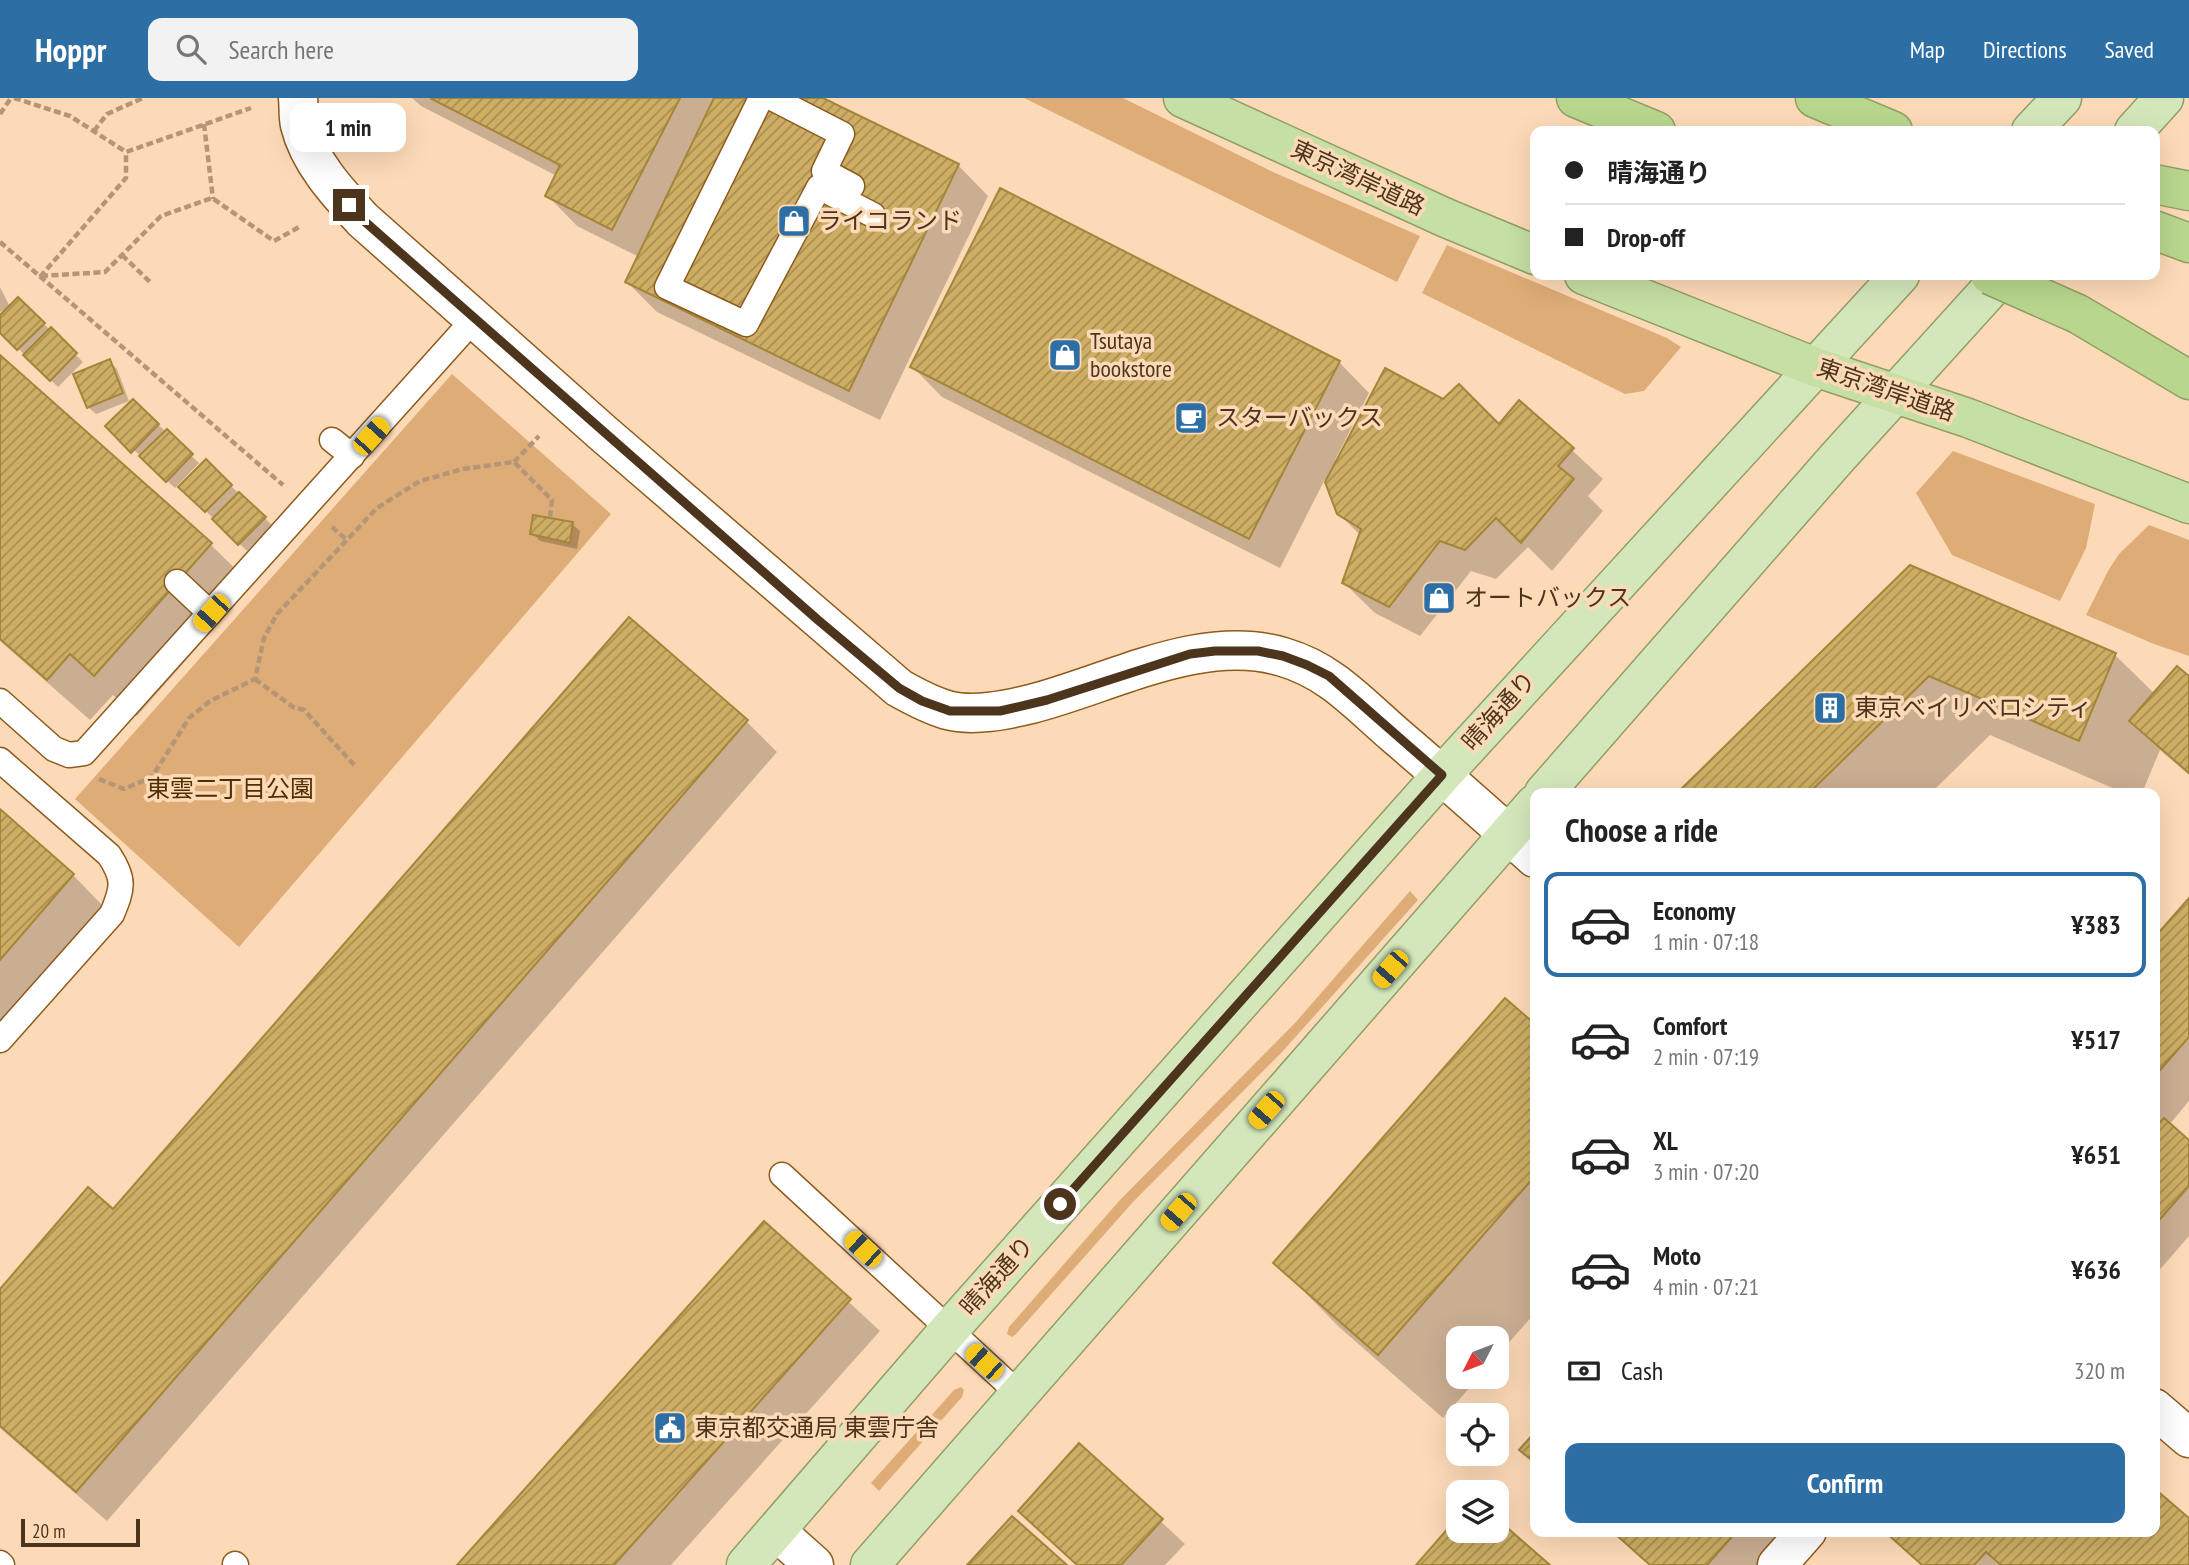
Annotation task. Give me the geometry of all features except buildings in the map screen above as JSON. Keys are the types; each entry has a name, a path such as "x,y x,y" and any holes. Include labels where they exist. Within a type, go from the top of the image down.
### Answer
{"highway":[{"name":"東京湾岸道路","path":"1183,98 1446,218 1530,253"},
{"path":"1576,98 1644,126"},
{"path":"1815,98 1883,126"},
{"path":"2160,185 2189,191"},
{"path":"2160,232 2189,243"},
{"name":"東京湾岸道路","path":"1597,280 1815,367 1968,418 2189,504"},
{"path":"2001,280 2189,358"},
{"path":"2078,314 2189,380"}],"main road":[{"path":"2036,126 2062,98"},
{"path":"2139,126 2164,98"},
{"name":"晴海通り","path":"746,1565 949,1330 1442,775 1895,280"},
{"path":"1548,788 1998,280"},
{"path":"870,1565 1019,1394 1521,846 1530,819"}],"street":[{"path":"298,98 300,125 314,158 335,189 363,220 604,434 899,688 922,701 950,711 1000,711 1047,700 1190,654 1258,651 1283,656 1329,676 1521,846"},
{"path":"2160,1413 2189,1438"},
{"path":"776,1531 814,1565"},
{"path":"1777,1565 1802,1537"}],"lane":[{"path":"761,98 667,287 746,324 819,187 877,208 824,171 842,134 772,98"},
{"path":"0,701 54,749 69,755 84,753 475,318"},
{"path":"332,440 352,456"},
{"path":"177,582 211,613"},
{"path":"0,760 109,855 121,873 121,894 112,914 0,1040"},
{"path":"782,1175 1019,1394"}],"path":[{"path":"0,114 12,98 70,116 126,152"},
{"path":"94,131 107,114 143,98"},
{"path":"126,152 250,108"},
{"path":"204,124 213,199 274,241 301,226"},
{"path":"40,276 126,178 126,152"},
{"path":"40,276 105,272 161,216 213,199"},
{"path":"0,242 307,506"},
{"path":"122,256 150,282"},
{"path":"255,679 264,638 278,614 377,508 420,481 463,469 514,462 539,436"},
{"path":"514,462 552,500 550,517"},
{"path":"69,755 94,777 124,789 152,777 189,718 210,701 255,679"},
{"path":"255,679 293,707 304,710 356,767"}],"green space":[{"path":"1024,98 1123,98 1273,172 1420,236 1397,282"},
{"path":"1447,245 1667,338 1681,347 1644,391 1625,394 1422,293"},
{"name":"東雲二丁目公園","path":"452,374 611,514 239,947 75,799"},
{"path":"1953,451 2095,504 2086,548 2060,601 1952,555 1916,493"},
{"path":"2149,525 2189,540 2189,656 2086,615 2119,554"},
{"path":"1410,891 1418,900 1282,1052 1133,1202 1016,1334 1012,1337 1007,1334 1009,1327 1119,1201 1295,1023"},
{"path":"961,1387 964,1390 962,1397 879,1491 871,1483 954,1390"}],"place":[{"name":"ライコランド","path":"794,221"},
{"name":"Tsutaya bookstore","path":"1065,355"},
{"name":"スターバックス","path":"1191,418"},
{"name":"オートバックス","path":"1439,598"},
{"name":"東京ベイリベロシティ","path":"1830,708"},
{"name":"東京都交通局 東雲庁舎","path":"670,1428"}],"route":[{"path":"349,205 604,434 818,620 899,688 922,701 950,711 1000,711 1047,700 1190,654 1258,651 1283,656 1329,676 1442,775 1060,1204"}]}
